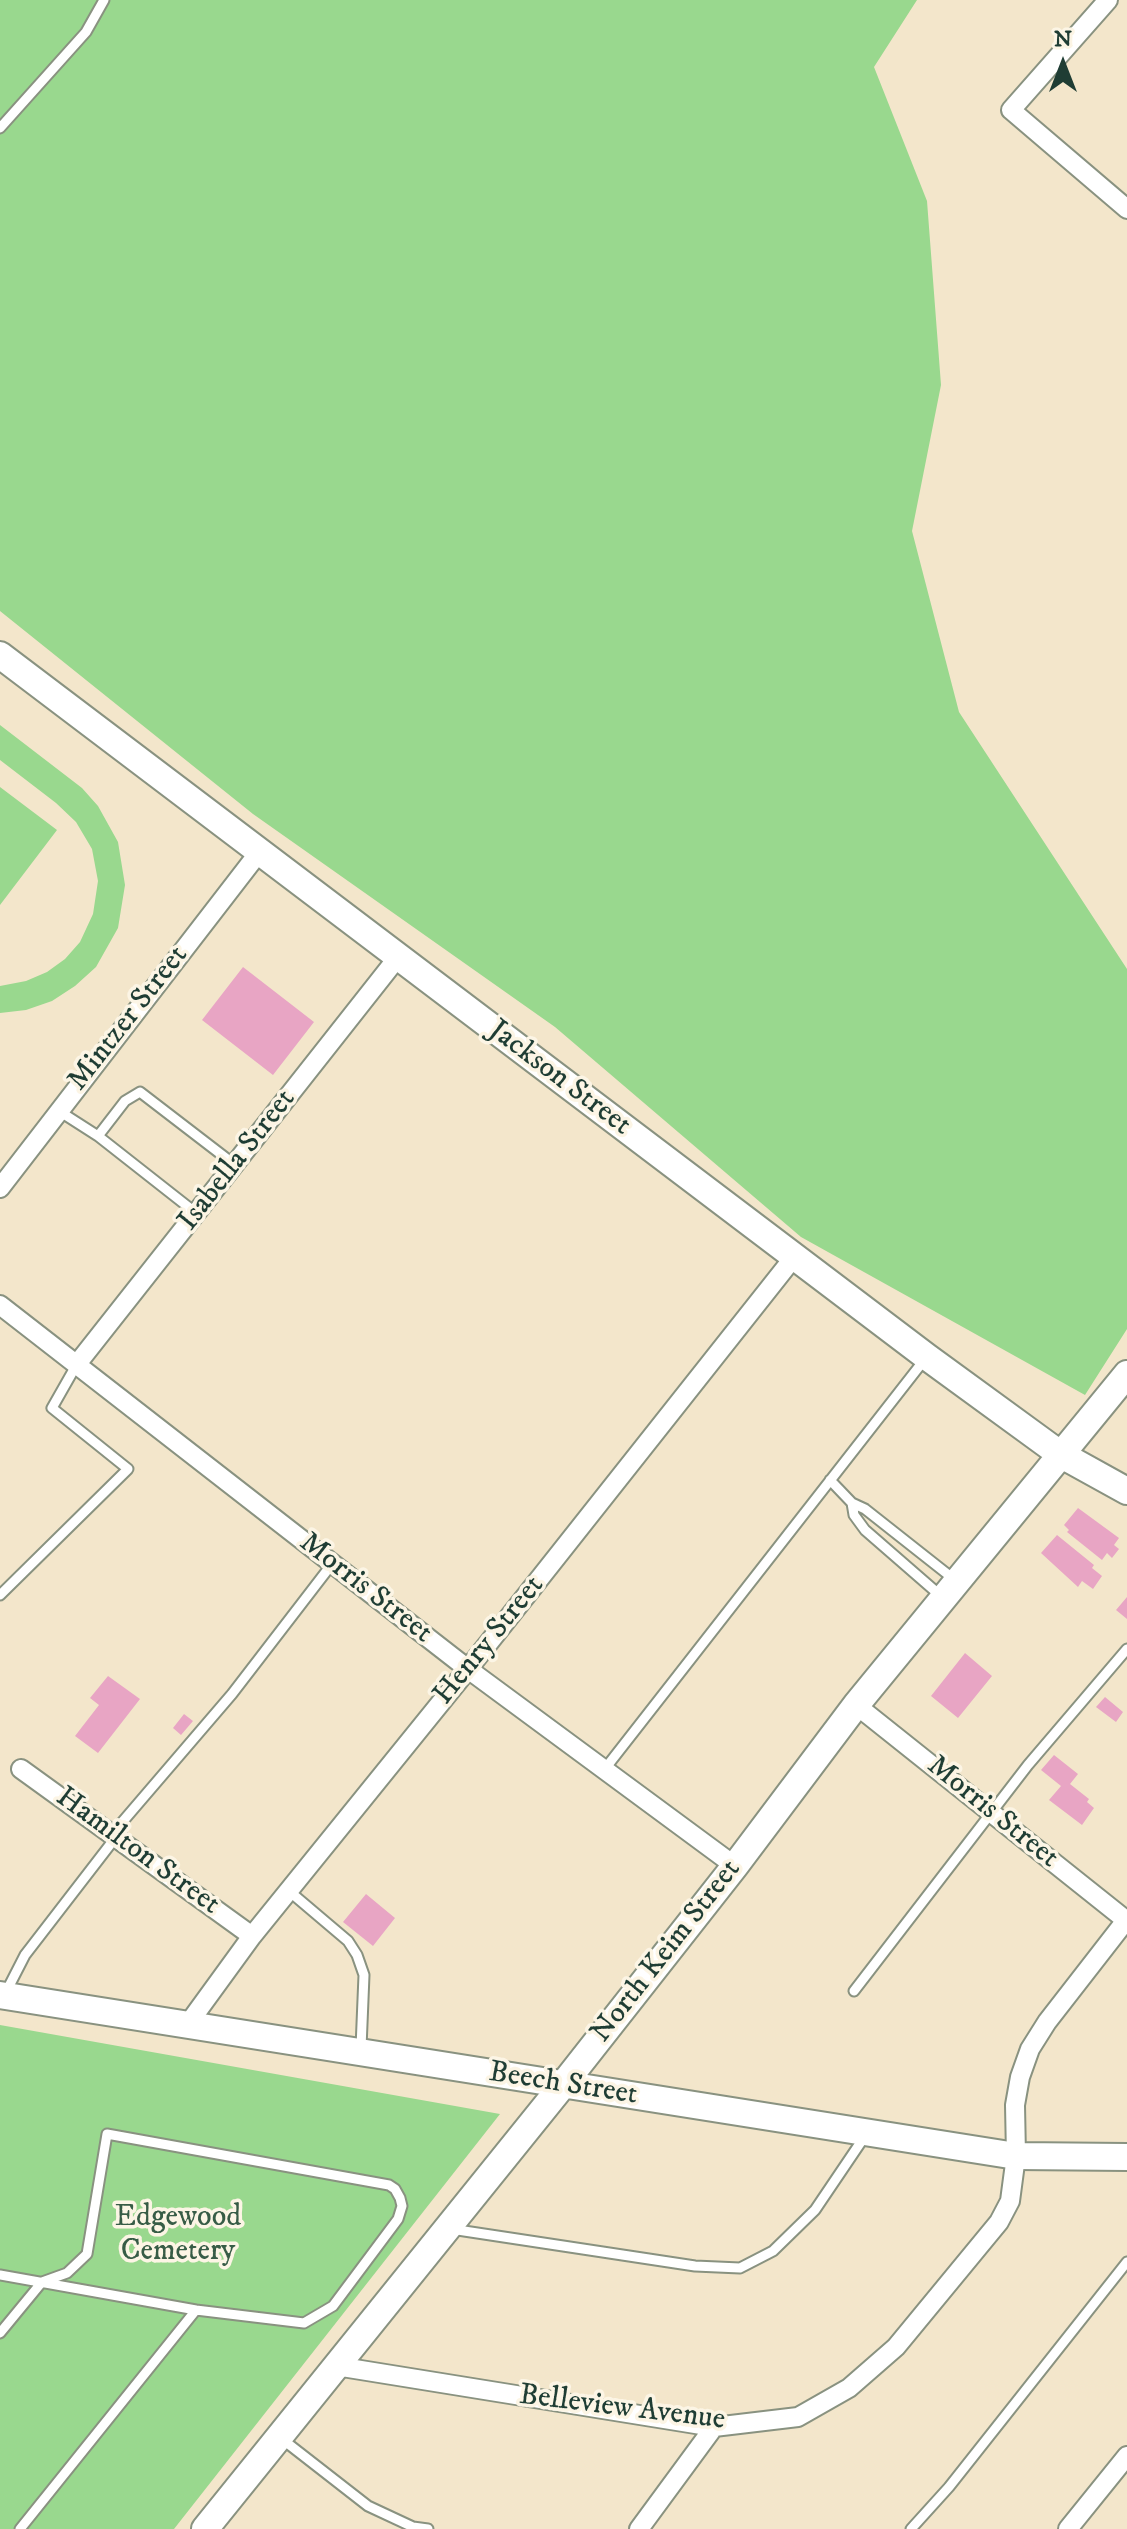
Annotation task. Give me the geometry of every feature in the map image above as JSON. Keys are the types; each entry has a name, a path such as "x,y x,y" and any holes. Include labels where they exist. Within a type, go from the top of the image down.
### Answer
{"street":[{"path":"1108,0 1011,110 1127,209"},
{"name":"Jackson Street","path":"0,655 927,1357 1060,1454 1127,1491"},
{"name":"Mintzer Street","path":"0,1188 260,851"},
{"name":"Isabella Street","path":"77,1364 398,957"},
{"name":"Henry Street","path":"188,2024 252,1936 794,1257"},
{"name":"Morris Street","path":"0,1305 468,1669 735,1866"},
{"name":"North Keim Street","path":"205,2529 562,2086 735,1866 856,1705 1127,1374"},
{"name":"Morris Street","path":"856,1705 1127,1920"},
{"name":"Hamilton Street","path":"21,1769 252,1936"},
{"name":"Belleview Avenue","path":"336,2366 714,2427 798,2417 849,2388 896,2347 999,2222 1010,2201 1016,2156 1015,2105 1020,2077 1030,2049 1047,2022 1127,1920"},
{"name":"Beech Street","path":"2,1995 1016,2156 1127,2157"},
{"path":"639,2529 714,2427"},
{"path":"1068,2529 1127,2456"}],"lane":[{"path":"0,128 86,32 104,0"},
{"path":"98,1136 125,1101 140,1092 235,1165"},
{"path":"59,1111 98,1136 196,1213"},
{"path":"604,1770 927,1357"},
{"path":"0,1595 128,1469 52,1408 77,1364"},
{"path":"830,1480 950,1590"},
{"path":"852,1503 854,1515 865,1530 950,1590"},
{"path":"2,1995 25,1955 114,1836 232,1694 332,1564"},
{"path":"854,1991 1028,1765 1127,1649"},
{"path":"289,1891 348,1941 357,1955 364,1975 361,2053"},
{"path":"447,2228 695,2266 740,2268 773,2251 815,2210 867,2133"},
{"path":"0,2275 42,2282 196,2310 304,2323 333,2306 398,2219 402,2206 395,2189 389,2185 107,2134 87,2254 67,2273 42,2282 0,2333"},
{"path":"911,2529 949,2487 1127,2262"},
{"path":"20,2529 196,2310"},
{"path":"279,2437 368,2506 413,2527 428,2529"}],"green space":[{"path":"0,0 917,0 874,67 927,201 941,385 912,531 959,712 1127,969 1127,1329 1085,1395 801,1237 555,1027 253,814 0,611"},
{"path":"0,725 82,788 98,806 118,842 125,885 118,928 96,967 52,1001 26,1010 0,1013 0,986 26,981 47,972 65,959 80,942 93,914 98,881 92,849 76,822 0,760"},
{"path":"0,787 57,830 0,905"},
{"name":"Edgewood Cemetery","path":"0,2025 500,2114 174,2529 0,2529"}],"building":[{"path":"243,967 314,1022 273,1075 202,1020"},
{"path":"1078,1508 1119,1538 1114,1545 1119,1549 1112,1558 1107,1553 1102,1560 1067,1532 1069,1530 1064,1525"},
{"path":"1057,1535 1094,1565 1092,1568 1102,1576 1093,1589 1082,1581 1078,1587 1041,1553"},
{"path":"1127,1597 1127,1619 1116,1610"},
{"path":"965,1653 992,1676 958,1718 931,1696"},
{"path":"108,1676 140,1699 98,1753 75,1736 99,1705 90,1698"},
{"path":"1105,1697 1123,1712 1116,1722 1096,1707"},
{"path":"184,1714 193,1721 181,1735 173,1728"},
{"path":"1054,1755 1078,1774 1070,1784 1089,1799 1087,1802 1094,1808 1082,1825 1049,1800 1061,1786 1041,1770"},
{"path":"366,1894 395,1918 373,1946 343,1922"}]}
